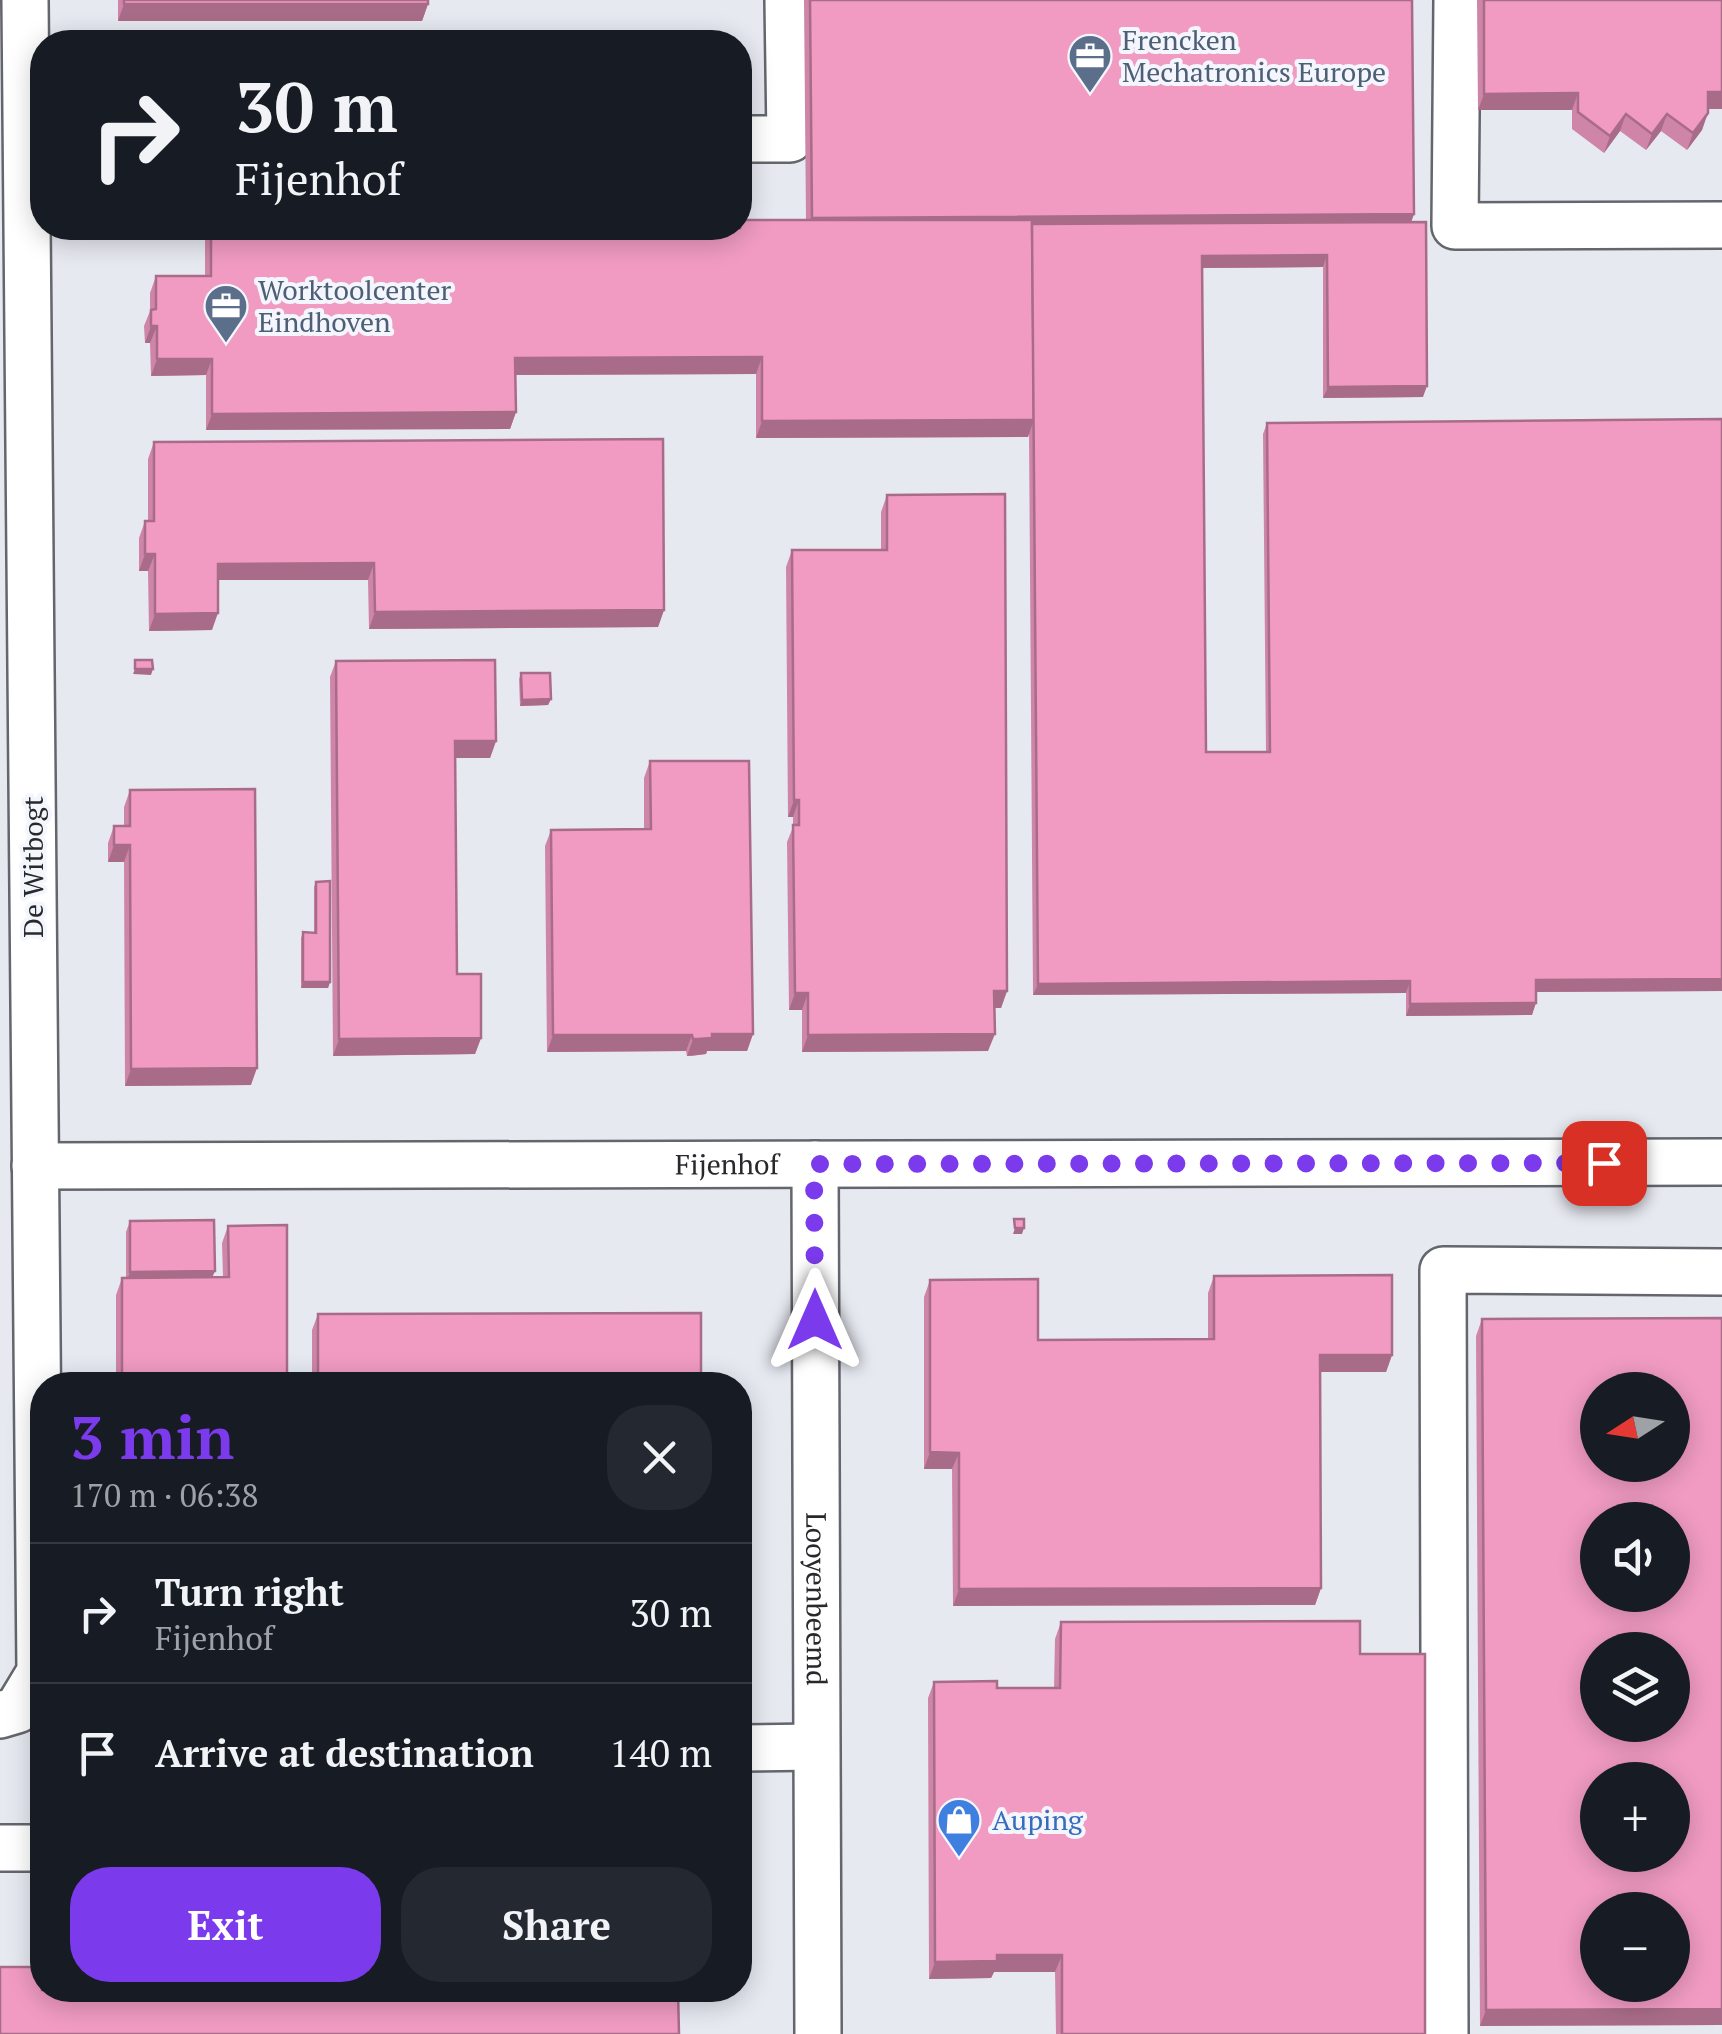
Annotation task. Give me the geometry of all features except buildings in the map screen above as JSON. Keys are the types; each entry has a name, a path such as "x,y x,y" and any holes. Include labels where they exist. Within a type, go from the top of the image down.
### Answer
{"street":[{"name":"De Witbogt","path":"25,0 30,74"},
{"path":"752,139 790,139 788,0"},
{"path":"828,0 829,100"},
{"path":"1456,0 1456,226 1722,226"},
{"name":"De Witbogt","path":"35,240 37,1372"},
{"name":"Fijenhof","path":"35,1166 1722,1162"},
{"name":"Looyenbeemd","path":"814,1164 818,2034"},
{"path":"1445,2034 1443,1270 1722,1272"},
{"name":"De Witbogt","path":"0,1715 17,1710 30,1689"},
{"path":"752,1748 816,1747"},
{"path":"0,1848 30,1848"}],"place":[{"name":"Frencken Mechatronics Europe","path":"1090,94"},
{"name":"Worktoolcenter Eindhoven","path":"226,344"},
{"name":"Auping","path":"959,1858"}],"route":[{"path":"815,1320 814,1164 1604,1163"}]}
